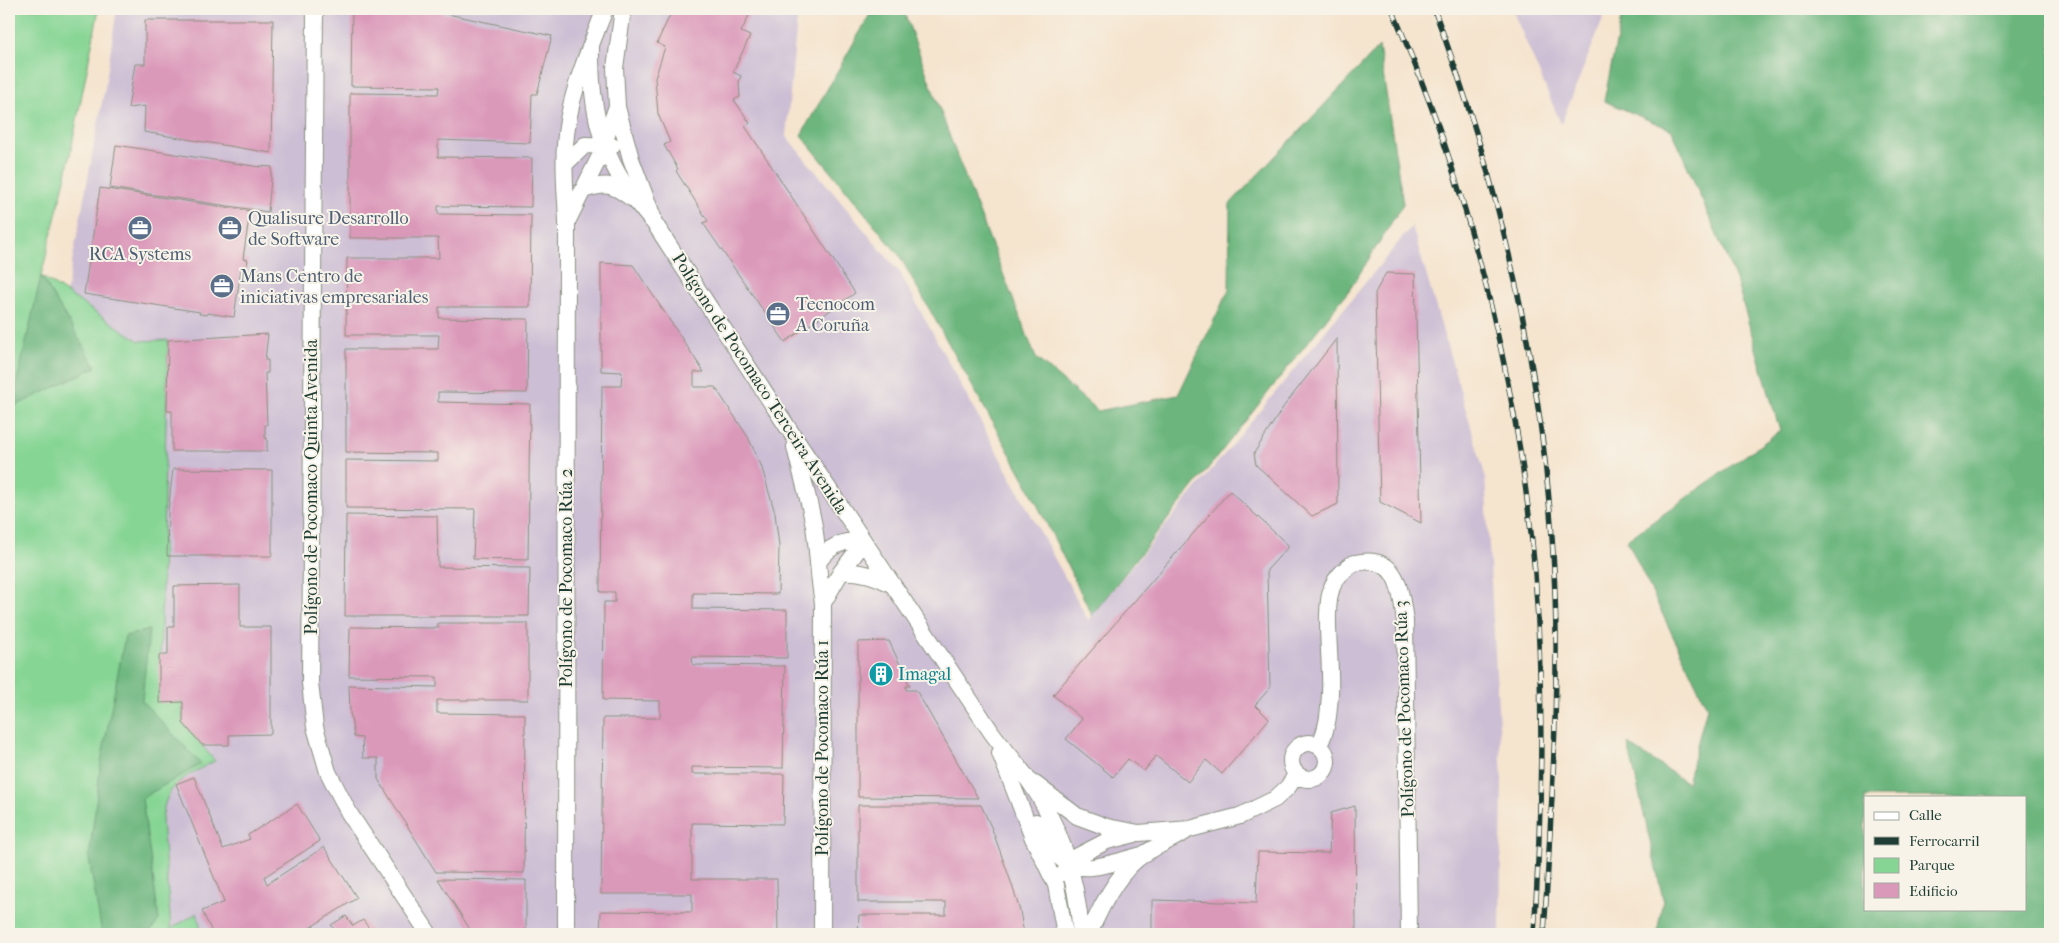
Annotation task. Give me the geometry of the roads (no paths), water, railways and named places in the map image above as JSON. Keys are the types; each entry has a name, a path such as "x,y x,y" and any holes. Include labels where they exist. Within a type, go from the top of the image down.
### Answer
{"street":[{"name":"Polígono de Pocomaco Quinta Avenida","path":"315,9 310,683 314,727 328,772 349,813 429,934"},
{"name":"Polígono de Pocomaco Rúa 2","path":"566,934 567,222 565,143 570,109 577,81 605,9"},
{"path":"617,106 616,68 623,9"},
{"name":"Polígono de Pocomaco Terceira Avenida","path":"591,46 593,103 597,125 618,173 634,201"},
{"name":"Polígono de Pocomaco Rúa 2","path":"567,222 604,144 617,106"},
{"name":"Polígono de Pocomaco Terceira Avenida","path":"617,106 632,159 655,224"},
{"path":"565,164 585,146 604,144 612,145 632,159"},
{"name":"Polígono de Pocomaco Terceira Avenida","path":"583,190 602,184 619,188 655,224 893,586 992,733 1028,778"},
{"name":"Polígono de Pocomaco Rúa 1","path":"792,434 807,491 823,603 822,934"},
{"path":"818,563 823,554 836,544 855,541 864,542"},
{"path":"823,603 841,572 864,542"},
{"name":"Polígono de Pocomaco Rúa 3","path":"1319,745 1327,723 1330,692 1329,604 1332,587 1341,573 1352,563 1370,560 1389,568 1400,585 1404,621 1409,934"},
{"name":"Polígono de Pocomaco Terceira Avenida","path":"841,572 856,571 875,575 893,586"},
{"path":"992,733 1034,838 1056,885 1065,934"},
{"path":"1310,742 1319,745 1326,753 1327,764 1323,773 1314,779 1304,780 1296,775 1290,762 1292,752 1299,745 1310,742"},
{"path":"1016,791 1056,854 1070,865 1078,868 1100,866 1142,855 1190,830 1240,816 1275,800 1288,787 1296,775"},
{"path":"1028,778 1077,816 1107,826 1139,833"},
{"path":"1028,778 1062,840 1076,891 1081,934"},
{"path":"1056,885 1076,856 1108,841 1139,833 1190,830"},
{"path":"1089,934 1102,904 1118,880 1142,855"}],"railway":[{"path":"1392,9 1435,118 1464,206 1492,309 1504,362 1523,467 1535,573 1540,663 1541,754 1534,934"},
{"path":"1434,9 1461,84 1505,237 1522,315 1536,394 1546,473 1553,552 1556,670 1553,783 1544,934"}],"place":[{"name":"RCA Systems","path":"140,228"},
{"name":"Qualisure Desarrollo de Software","path":"230,228"},
{"name":"Mans Centro de iniciativas empresariales","path":"222,286"},
{"name":"Tecnocom A Coruña","path":"778,314"},
{"name":"Imagal","path":"881,674"}]}
